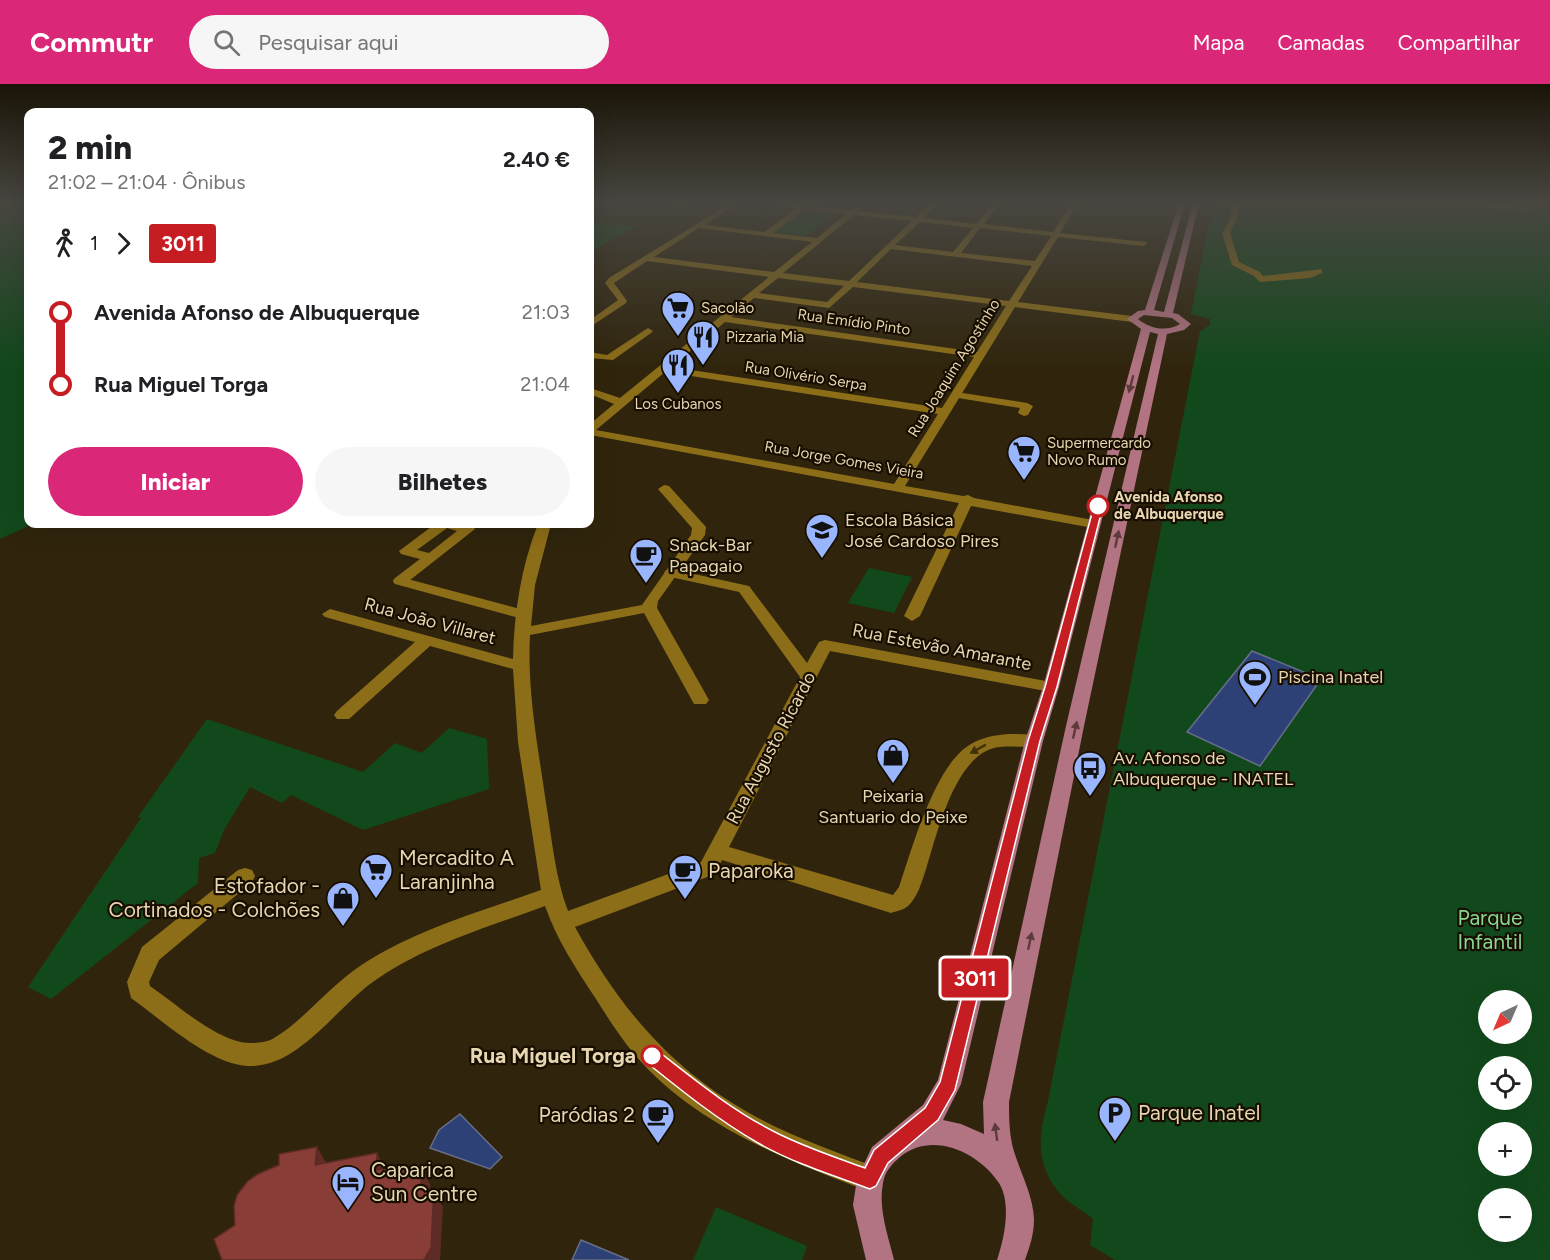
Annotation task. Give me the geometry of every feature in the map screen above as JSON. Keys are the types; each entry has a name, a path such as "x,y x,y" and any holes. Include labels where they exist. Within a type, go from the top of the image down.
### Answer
{"main road":[{"path":"880,1260 867,1205 870,1179 881,1156 932,1114 948,1084 1034,741 1051,687 1093,524 1168,258"},
{"path":"1011,1260 1020,1239 1021,1213 996,1139 994,1116 999,1083 1152,321 1176,258"},
{"path":"900,1140 921,1131 947,1132 964,1137 982,1148 1001,1166 1014,1188"},
{"path":"872,1233 888,1260"}],"street":[{"path":"594,426 620,402 797,258"},
{"path":"752,295 829,305 879,258"},
{"path":"982,258 1038,264"},
{"name":"Rua Joaquim Agostinho","path":"898,487 1041,258"},
{"path":"1233,258 1235,263 1257,274 1260,279 1310,276 1318,271"},
{"path":"594,321 623,301 609,283 647,259 1152,321"},
{"name":"Rua Emídio Pinto","path":"724,319 979,355"},
{"path":"594,356 609,358 648,331"},
{"name":"Rua Olivério Serpa","path":"662,369 945,412"},
{"path":"594,392 620,402"},
{"path":"956,395 1027,406 1024,413"},
{"name":"Rua Jorge Gomes Vieira","path":"594,431 1093,524"},
{"path":"664,489 699,527 698,535 650,601 649,608 700,700"},
{"path":"912,616 968,499"},
{"path":"431,558 406,551 438,528"},
{"path":"464,528 468,529 400,581 522,623 649,608"},
{"path":"542,528 532,556 522,623 521,666 528,747 552,895 563,922 586,965 624,1022 650,1054 679,1080 721,1111 766,1138 803,1155 870,1179"},
{"path":"671,573 744,589 809,677"},
{"name":"Rua João Villaret","path":"330,614 521,666"},
{"path":"343,716 427,640"},
{"name":"Rua Estevão Amarante","path":"825,645 1051,687"},
{"name":"Rua Augusto Ricardo","path":"563,922 708,868 825,645"},
{"path":"717,851 891,904 900,901 908,890 950,777 962,761 972,751 996,741 1004,739 1034,741"},
{"path":"245,876 150,954 138,982 139,991 218,1044 241,1054 262,1054 280,1048 371,970 396,955 421,943 552,895"}],"green space":[{"path":"0,258 24,258 24,528 0,539"},
{"name":"Parque Infantil","path":"1202,258 1550,258 1550,1260 1115,1260 1090,1245 1093,1219 1060,1194 1045,1168 1041,1147 1043,1124 1200,331 1210,325 1210,319 1191,314"},
{"path":"869,568 912,577 894,613 848,603"},
{"path":"207,719 363,772 395,743 422,753 449,728 487,739 489,789 363,830 291,795 282,803 250,787 224,830 215,853 199,858 198,883 51,999 28,987 141,818 138,817"},
{"path":"716,1207 807,1246 802,1260 693,1260"}],"water":[{"name":"Piscina Inatel","path":"1252,651 1321,679 1260,766 1187,732"},
{"path":"460,1114 502,1157 490,1169 430,1148 439,1130"},
{"path":"581,1240 629,1260 572,1260"}],"building":[{"name":"Caparica Sun Centre","path":"317,1147 315,1165 377,1153 376,1170 421,1165 421,1190 434,1189 431,1248 424,1260 222,1260 214,1239 235,1225 234,1206 237,1195 248,1181 279,1165 279,1154"}],"bus line":[{"name":"3011","path":"652,1056 707,1101 766,1138 803,1155 870,1179 881,1156 932,1114 948,1084 1034,741 1051,687 1098,506"}],"place":[{"name":"Sacolão","path":"678,337"},
{"name":"Pizzaria Mia","path":"703,366"},
{"name":"Los Cubanos","path":"678,394"},
{"name":"Supermercardo Novo Rumo","path":"1024,481"},
{"name":"Avenida Afonso de Albuquerque","path":"1098,506"},
{"name":"Escola Básica José Cardoso Pires","path":"822,559"},
{"name":"Snack-Bar Papagaio","path":"646,584"},
{"name":"Piscina Inatel","path":"1255,706"},
{"name":"Peixaria Santuario do Peixe","path":"893,784"},
{"name":"Av. Afonso de Albuquerque - INATEL","path":"1090,797"},
{"name":"Mercadito A Laranjinha","path":"376,899"},
{"name":"Paparoka","path":"685,900"},
{"name":"Estofador - Cortinados - Colchões","path":"343,927"},
{"name":"Rua Miguel Torga","path":"652,1056"},
{"name":"Parque Inatel","path":"1115,1142"},
{"name":"Paródias 2","path":"658,1144"},
{"name":"Caparica Sun Centre","path":"348,1211"}]}
